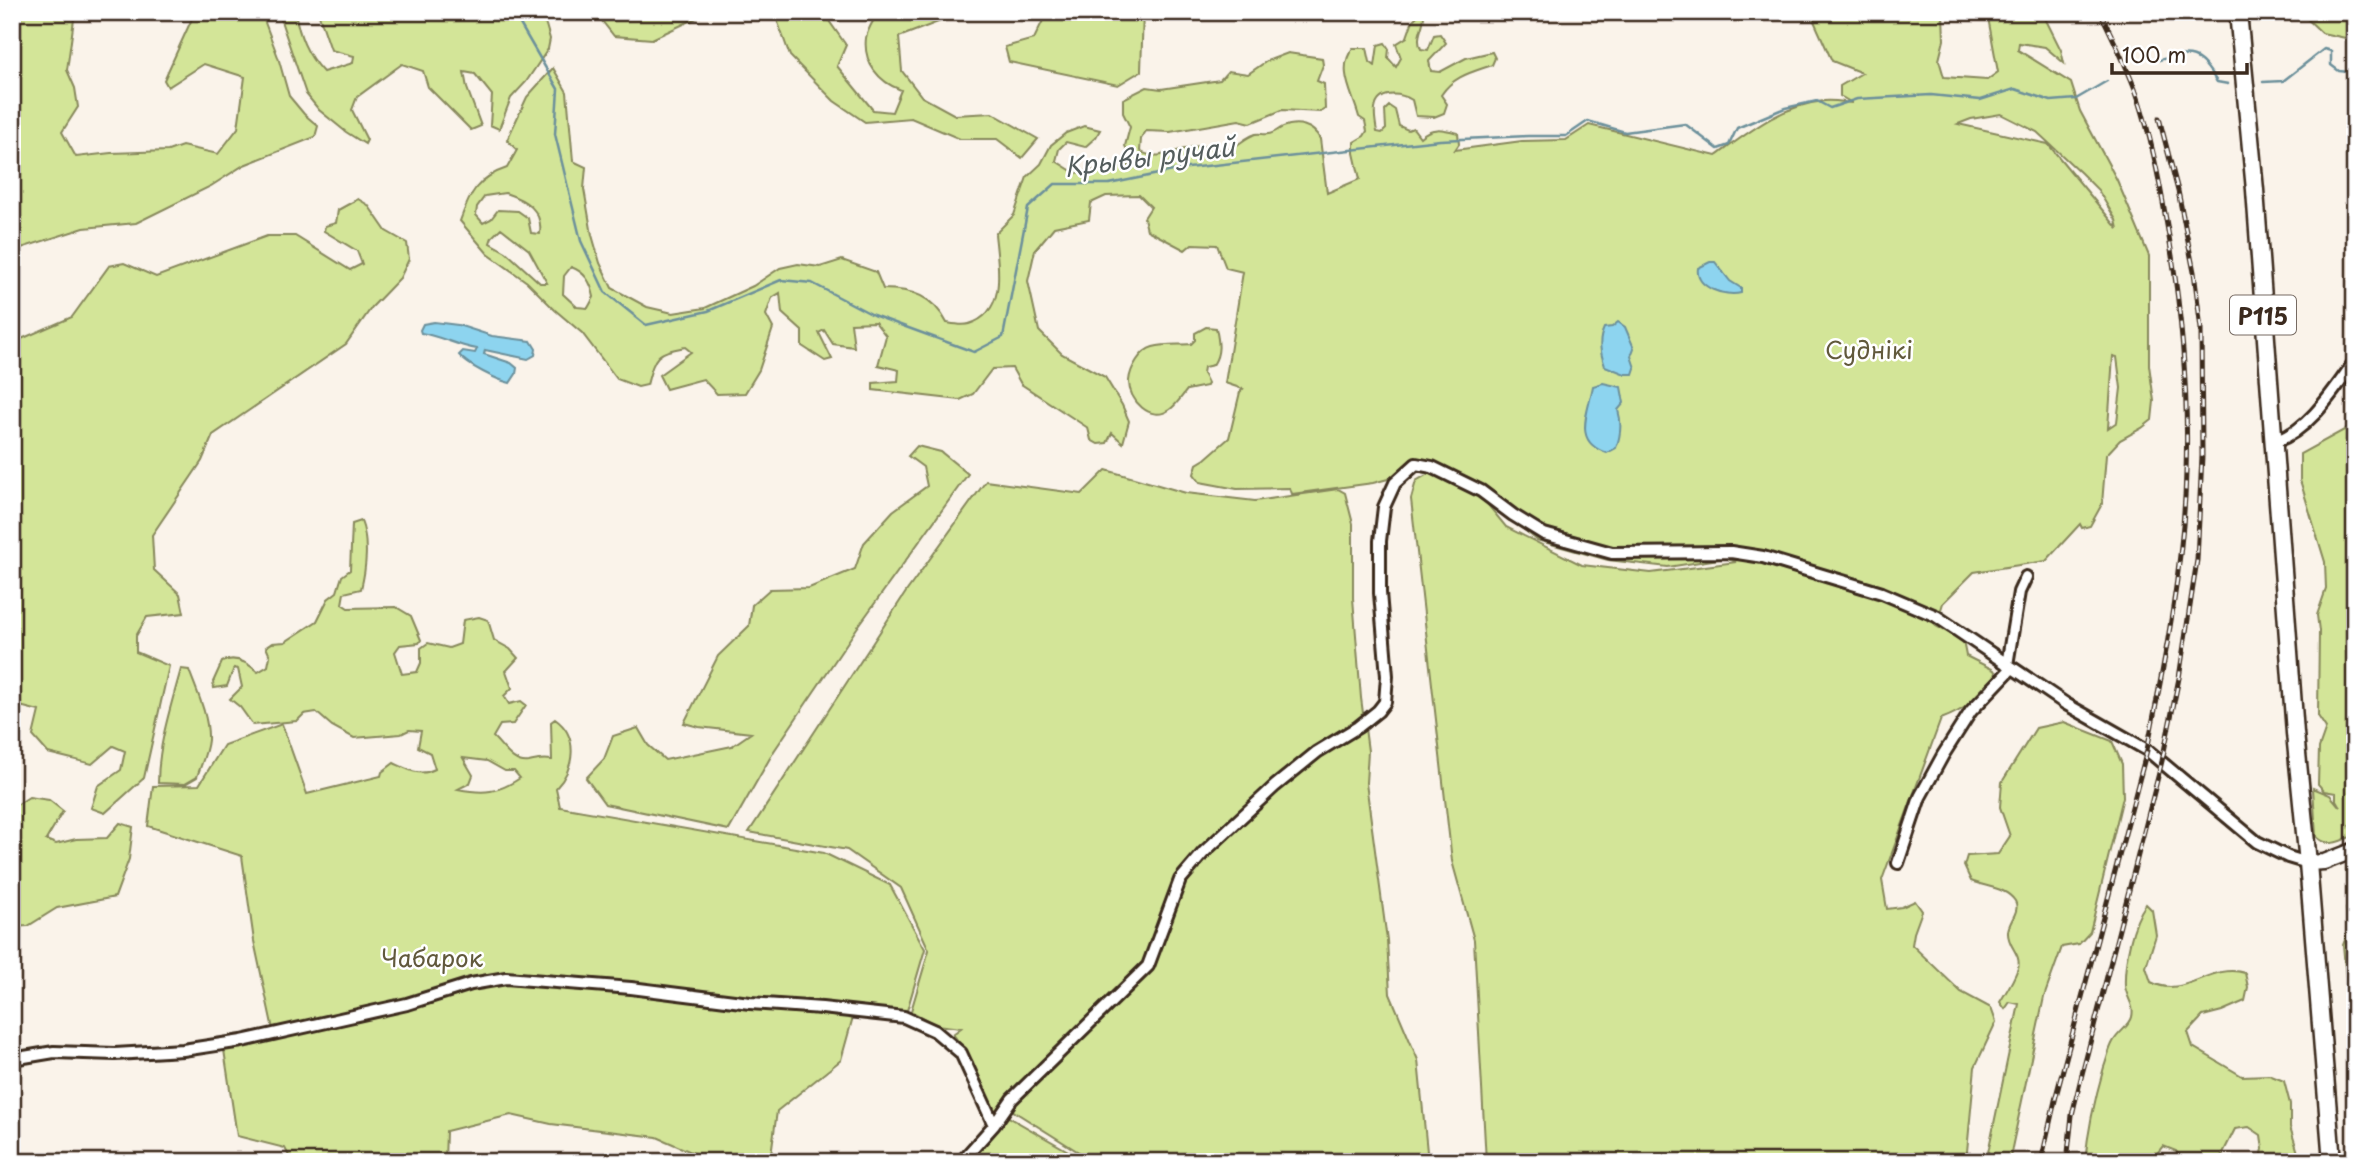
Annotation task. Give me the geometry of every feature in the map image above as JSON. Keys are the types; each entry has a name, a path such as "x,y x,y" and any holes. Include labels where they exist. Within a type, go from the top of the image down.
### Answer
{"main road":[{"name":"Р115","path":"2238,12 2255,190 2295,733 2332,1162"},
{"path":"2308,863 2323,862 2355,850"}],"street":[{"path":"2274,442 2286,439 2303,424 2355,361"},
{"path":"961,1162 994,1125 1012,1099 1148,966 1181,880 1204,852 1275,786 1317,752 1378,712 1385,702 1387,676 1380,593 1380,541 1384,507 1395,483 1416,464 1432,467 1481,491 1544,534 1612,554 1731,552 1763,557 1882,593 1936,616 2066,704 2147,750 2257,842 2308,863"},
{"path":"1898,863 1920,797 1943,755 1971,710 2009,667 2019,592 2026,577"},
{"path":"12,1059 54,1052 115,1054 183,1051 407,1004 471,984 506,978 631,988 750,1003 904,1017 935,1031 961,1053 994,1125"}],"green space":[{"path":"12,12 75,12 67,70 75,88 78,107 62,132 76,157 168,151 182,146 218,154 238,128 245,77 204,64 168,87 164,80 195,12 261,12 289,96 318,126 315,137 244,165 211,186 136,223 84,228 12,251"},
{"path":"278,12 295,12 304,44 323,72 353,63 354,56 331,50 318,12 528,12 546,25 550,39 548,49 526,82 511,98 499,129 490,125 492,95 475,74 464,72 481,126 471,130 428,87 423,71 402,64 357,97 352,110 367,140 365,144 319,110 306,94"},
{"path":"595,12 703,12 703,15 652,39 614,36"},
{"path":"772,12 815,12 829,21 846,45 837,66 873,110 892,112 901,90 879,77 870,63 866,47 871,25 878,12 944,12 941,21 899,37 902,71 922,97 955,115 992,113 1038,139 1022,158 997,139 960,139 911,118 865,122 834,101 790,56"},
{"path":"1047,12 1143,12 1141,71 1118,85 1009,62 1005,47 1034,39"},
{"name":"Суднікі","path":"1810,12 1950,12 1943,14 1944,40 1939,60 1944,77 1987,80 1998,72 1987,12 2042,12 2061,50 2064,63 2045,47 2019,43 2018,50 2071,83 2080,111 2117,180 2149,256 2149,365 2154,401 2152,420 2120,440 2106,455 2102,504 2090,526 2082,528 2080,524 2046,561 1974,572 1943,603 1936,626 1963,641 1966,656 1994,670 1997,676 1973,702 1941,719 1882,880 1887,909 1902,907 1915,901 1922,911 1912,945 1961,992 1991,1008 1996,1022 1975,1067 1966,1162 1486,1162 1474,940 1452,861 1411,499 1416,481 1428,474 1418,471 1373,483 1292,494 1290,488 1237,489 1200,482 1194,474 1197,464 1229,438 1243,389 1225,383 1243,272 1226,268 1217,245 1192,244 1185,250 1147,230 1144,218 1151,207 1139,195 1106,196 1091,203 1089,220 1054,227 1035,250 1028,281 1039,331 1062,354 1105,377 1129,421 1123,443 1112,433 1107,443 1098,444 1091,440 1088,428 1021,384 1012,368 992,369 973,394 960,400 873,390 873,383 898,381 899,370 878,365 886,336 875,322 851,323 854,347 833,344 824,330 819,333 832,359 825,361 802,346 802,331 782,313 780,293 772,298 766,315 773,328 759,370 745,393 717,394 703,379 666,389 659,375 691,352 685,347 668,351 658,357 647,385 638,387 617,379 582,333 527,282 488,254 460,221 476,188 488,177 507,168 517,150 507,140 527,97 553,68 567,92 573,161 586,167 584,189 592,235 600,263 612,288 647,307 673,313 705,308 753,286 780,268 798,264 820,267 842,260 876,272 883,289 912,293 928,300 947,323 967,325 981,318 990,309 998,286 995,234 1014,215 1027,177 1041,164 1051,145 1066,133 1084,126 1100,130 1085,147 1066,142 1059,149 1056,161 1075,173 1135,165 1125,146 1130,127 1123,113 1123,99 1147,87 1161,89 1220,80 1228,71 1248,74 1267,61 1288,53 1322,58 1323,65 1317,81 1324,84 1325,109 1320,112 1282,110 1251,123 1239,120 1170,132 1146,131 1141,139 1140,151 1155,156 1195,146 1225,150 1255,134 1270,134 1288,125 1304,125 1313,130 1320,139 1327,193 1360,179 1354,142 1367,131 1365,121 1359,117 1347,82 1348,56 1353,48 1367,48 1370,62 1375,66 1378,45 1385,43 1389,49 1388,58 1396,67 1401,58 1396,44 1407,37 1413,20 1418,15 1424,15 1419,36 1421,49 1428,50 1434,35 1440,34 1446,43 1429,61 1431,71 1440,72 1466,58 1492,52 1495,58 1492,65 1451,83 1441,95 1447,104 1444,113 1434,117 1416,116 1412,100 1407,98 1390,95 1380,99 1375,109 1377,132 1382,133 1386,129 1385,110 1389,106 1395,110 1399,126 1408,130 1413,128 1420,137 1433,130 1458,133 1459,144 1455,150 1522,141 1566,140 1589,125 1716,156 1767,121 1794,108 1824,101 1852,103 1840,96 1840,86 1862,73 1832,61","holes":["2001,114 2037,132 2098,190 2116,220 2118,229 2048,144 1958,124","505,193 513,196 536,212 540,234 531,233 528,218 518,211 498,210 491,219 483,223 476,215 477,207 485,196","501,228 529,250 547,283 540,283 506,252 490,243","571,267 587,278 594,297 588,308 577,307 563,294 564,276","2113,356 2117,357 2121,388 2117,422 2108,428","1479,494 1537,540 1608,560 1668,567 1725,558 1736,562 1651,573 1582,565 1506,527"]},
{"path":"1950,12 1960,12 1955,19"},
{"path":"2300,12 2355,12 2355,40 2322,33"},
{"path":"358,199 368,205 386,231 407,243 409,259 400,278 372,307 346,344 213,435 202,461 152,535 154,570 180,594 184,613 147,617 136,636 136,652 169,666 144,778 105,813 91,808 98,786 121,770 125,751 113,746 92,764 48,753 33,736 39,711 20,706 12,709 12,343 72,317 109,266 124,263 156,277 267,236 295,236 350,270 362,264 357,251 324,231 325,226 336,223 338,210"},
{"path":"1206,327 1216,328 1219,347 1213,365 1204,367 1207,386 1187,390 1174,406 1162,413 1155,414 1142,408 1132,395 1129,381 1131,371 1140,356 1153,347 1191,344 1195,340 1195,333"},
{"path":"2355,424 2355,829 2349,824 2355,835 2329,843 2316,836 2313,788 2330,795 2340,807 2336,793 2324,791 2318,784 2319,748 2326,728 2318,716 2317,615 2326,589 2325,562 2300,480 2300,454"},
{"path":"917,446 941,452 968,474 857,628 774,751 729,830 605,804 586,778 604,759 613,736 638,728 648,745 665,760 732,746 751,733 684,723 718,656 749,626 752,605 770,589 809,588 855,569 864,543 893,511 927,486 923,467 908,456"},
{"path":"1106,470 1186,493 1255,501 1338,489 1345,493 1353,524 1353,598 1368,751 1366,783 1387,940 1390,994 1418,1060 1428,1162 1127,1162 1085,1156 1010,1109 1007,1116 1084,1160 1099,1162 969,1162 990,1137 973,1062 953,1034 961,1028 936,1025 911,1011 929,950 901,888 847,850 749,832 906,592 986,481 1082,494"},
{"name":"Чабарок","path":"361,521 364,529 364,573 361,589 344,593 342,604 348,608 396,607 411,616 421,640 419,643 400,645 395,652 402,674 417,672 421,663 421,648 428,643 449,648 460,644 463,620 479,617 488,620 494,640 510,649 518,658 506,671 512,688 504,696 509,704 521,701 526,705 513,724 500,725 493,737 518,761 552,760 551,722 555,719 563,726 568,734 572,752 567,771 556,788 560,807 824,853 890,885 925,949 906,1014 856,1006 841,1060 777,1111 770,1162 714,1162 657,1137 551,1124 511,1115 446,1131 445,1162 292,1162 285,1148 237,1136 224,1050 274,1034 254,941 242,856 148,826 153,786 199,785 224,745 282,724 307,794 381,776 382,772 394,763 419,772 435,769 430,753 418,747 421,731 409,730 401,734 354,738 332,726 316,712 304,714 297,721 253,725 240,707 230,699 242,687 238,669 234,668 227,686 214,688 213,682 222,662 232,659 241,661 258,672 268,666 270,656 266,647 272,643 285,642 317,621 328,599 337,592 342,576 350,570 352,524","holes":["463,758 487,761 505,771 514,771 520,778 505,787 490,791 458,789 470,783 473,775"]},
{"path":"181,669 189,670 202,704 207,722 207,745 197,777 185,784 158,783 163,740"},
{"path":"2064,722 2112,741 2122,764 2123,797 2090,932 2079,944 2062,947 2044,997 2009,1162 1986,1162 2019,1004 2010,1002 2005,1009 2000,1002 2019,963 2008,937 2016,905 2006,893 1971,881 1964,866 1967,856 1998,854 2010,836 2000,807 2002,782 2036,728"},
{"path":"29,797 49,800 63,811 46,840 56,844 76,839 107,838 120,823 133,827 129,859 115,897 57,908 28,926 12,927 12,808"},
{"path":"2355,893 2355,1148 2343,945 2350,928 2346,909"},
{"path":"2146,904 2152,910 2156,935 2146,967 2151,982 2175,987 2220,972 2245,973 2248,987 2245,1001 2203,1016 2188,1032 2193,1047 2242,1076 2269,1075 2284,1081 2290,1104 2290,1127 2301,1162 2260,1162 2263,1149 2261,1135 2249,1127 2235,1129 2221,1157 2215,1162 2183,1162 2176,1151 2163,1146 2150,1162 2085,1162 2092,1114 2108,1054 2115,1038 2132,1017 2125,986 2126,966 2133,932"}],"water":[{"path":"1715,262 1730,281 1741,288 1741,293 1727,294 1712,290 1701,281 1698,268"},
{"path":"434,322 458,325 492,336 531,341 536,349 535,355 528,359 485,350 484,354 511,363 517,368 510,383 476,368 459,355 463,351 475,353 477,349 421,333 423,324"},
{"path":"1618,322 1625,327 1634,348 1631,356 1635,368 1633,374 1625,374 1605,366 1603,361 1600,347 1602,333 1604,328 1612,327"},
{"path":"1603,383 1621,387 1624,403 1618,410 1618,443 1616,448 1607,453 1589,442 1585,426 1593,386"}],"waterway":[{"name":"Крывы ручай","path":"513,12 558,89 555,134 581,241 605,292 646,325 708,311 781,280 812,283 873,315 974,352 1003,337 1028,208 1055,184 1109,184 1188,168 1440,140 1566,136 1588,121 1625,132 1685,124 1718,149 1729,145 1737,128 1785,108 1817,101 1830,108 1857,99 1931,95 1980,100 2015,89 2051,101 2076,99 2107,81"},
{"name":"Крывы ручай","path":"2263,82 2283,81 2324,49 2331,51 2331,65 2339,71 2349,72 2355,63"},
{"name":"Крывы ручай","path":"2159,60 2180,56 2194,57 2205,65 2217,82 2228,84"}],"railway":[{"path":"2041,1162 2147,750 2172,611 2184,506 2187,439 2185,372 2170,241 2144,118 2135,89 2100,12"},
{"path":"2067,1162 2072,1115 2162,761 2179,678 2197,560 2202,456 2201,329 2194,272 2178,191 2159,118"}]}
